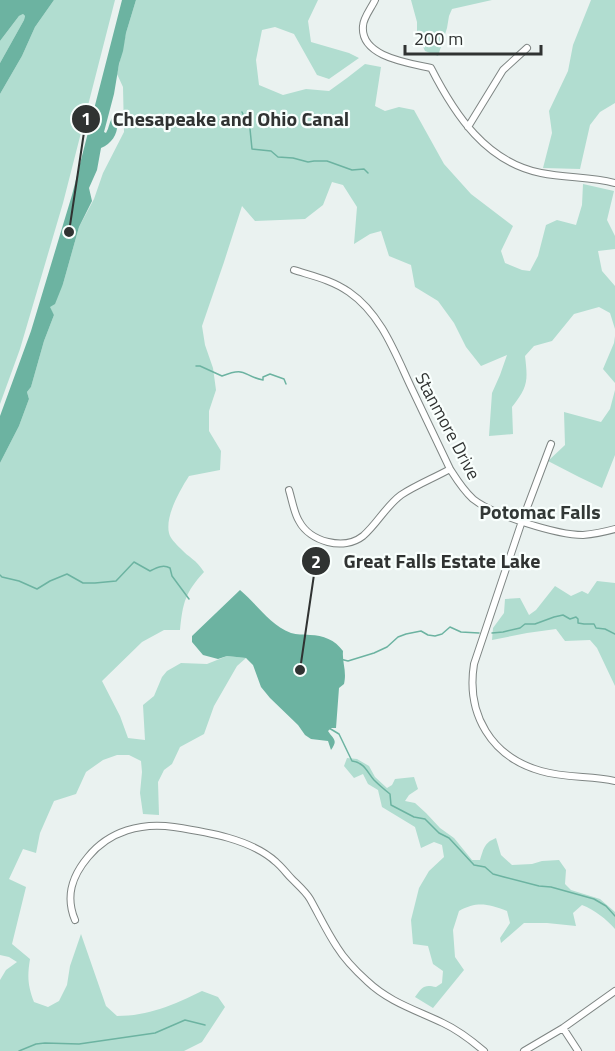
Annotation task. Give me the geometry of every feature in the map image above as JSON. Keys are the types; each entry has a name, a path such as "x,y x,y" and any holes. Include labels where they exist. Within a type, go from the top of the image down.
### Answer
{"street":[{"path":"375,0 363,25 365,38 375,50 388,57 431,68 452,105 468,127 495,154 512,164 543,173 615,183"},
{"path":"468,127 503,70 527,48"},
{"name":"Stanmore Drive","path":"294,270 326,280 348,291 369,309 392,348 450,470 459,485 475,500 490,509 522,521 564,533 599,533 615,529"},
{"path":"551,444 522,521 474,664 472,691 474,706 494,743 508,757 549,773 615,781"},
{"path":"289,490 299,522 316,539 337,544 351,542 362,536 399,497 450,470"},
{"path":"75,920 70,908 70,895 76,876 92,852 115,835 132,828 149,826 170,826 207,832 250,846 276,862 309,897 338,949 368,982 388,998 463,1034 484,1051"},
{"path":"524,1051 563,1028 615,991"},
{"path":"563,1028 578,1051"}],"shaded area":[{"path":"0,0 54,0 35,27 22,56 0,94 0,63 25,16 23,14 19,16 0,41"},
{"path":"54,0 115,0 63,203 20,349 0,404 0,94 22,56 35,27"},
{"path":"122,0 136,0 126,33 104,132 106,133 112,118 117,120 116,133 109,143 101,148 97,170 89,188 92,201 79,227 63,284 55,304 50,307 54,315 31,387 27,392 29,399 19,426 0,463 0,416 31,331 72,195"},
{"path":"136,0 318,0 308,21 311,42 359,58 329,79 317,75 294,34 275,27 262,30 256,60 259,85 283,95 306,89 329,91 365,64 381,67 375,106 385,111 399,107 414,110 444,164 471,194 513,226 501,251 505,263 522,270 530,271 538,256 546,225 557,220 576,225 582,205 583,184 614,191 607,220 615,236 615,249 598,251 602,271 615,286 615,329 610,313 599,307 574,314 552,341 534,346 525,356 526,383 524,389 512,407 513,434 489,436 492,393 507,355 481,366 466,347 454,323 438,301 415,287 411,265 389,256 381,231 370,234 354,244 357,207 343,185 332,182 323,205 305,219 255,221 242,206 202,326 216,390 209,411 209,431 221,451 220,470 189,476 174,503 168,526 173,541 204,572 186,598 180,630 164,630 142,642 102,681 120,716 128,738 145,740 143,705 154,696 167,671 181,663 207,664 227,656 246,658 237,666 214,706 204,734 180,747 172,764 164,770 158,782 159,815 143,814 140,793 141,761 129,755 117,755 103,760 86,772 76,794 54,801 40,833 36,853 23,849 9,879 26,887 12,944 30,959 29,981 34,1002 48,1007 59,1001 67,985 70,966 81,934 106,1006 117,1016 161,1009 202,991 218,997 225,1007 202,1042 184,1051 0,1051 0,980 6,970 17,962 0,955 0,463 19,426 29,399 27,392 31,387 54,315 49,307 63,284 79,227 124,132 123,87 117,74"},
{"path":"411,0 492,0 452,9 438,56 425,51 417,34 417,22"},
{"path":"591,0 615,0 615,103 600,112 590,125 580,169 543,168 552,133 549,111 568,71 573,45"},
{"path":"23,14 24,20 0,63 0,41"},
{"path":"615,336 615,383 603,369"},
{"path":"615,390 615,455 602,488 548,461 565,445 564,412 601,422 610,409"},
{"path":"597,581 615,583 615,686 597,648 590,640 565,641 556,629 492,640 493,628 504,613 505,599 520,598 529,615 536,610 555,586 571,596 582,591 588,594"},
{"path":"240,590 283,629 293,634 324,637 343,651 345,679 344,684 339,688 336,728 328,731 335,742 331,750 328,741 311,739 305,735 270,698 261,687 253,665 246,658 227,656 218,659 203,655 192,642 192,636"},
{"path":"347,758 357,759 369,766 375,777 387,788 395,779 414,777 418,789 405,801 415,803 440,828 454,838 472,860 480,860 487,844 496,838 501,855 512,865 559,860 566,870 565,884 571,890 600,899 615,912 615,929 600,915 582,905 573,913 576,926 524,923 501,943 500,938 510,923 507,911 488,905 471,906 459,911 453,930 455,957 464,970 433,1008 415,997 424,987 436,987 442,983 443,971 433,964 428,946 413,944 411,920 419,888 429,871 444,857 442,845 434,842 421,848 415,827 382,807 378,790 368,784 363,774 354,778 344,766"}],"waterway":[{"path":"242,112 250,129 252,149 271,151 278,157 308,162 327,161 352,170 364,169 368,173"},
{"path":"196,366 222,376 240,372 263,380 263,377 270,374 284,379 286,384"},
{"path":"0,575 37,589 67,574 83,583 116,581 134,562 150,571 162,566 170,568 172,576 189,599"},
{"path":"492,633 520,628 525,624 535,624 563,615 570,619 576,617 578,623 594,624 596,628 615,634"},
{"path":"340,659 348,661 374,653 387,647 398,637 421,631 435,636 442,634 450,627 461,632 479,633"},
{"path":"329,728 339,734 352,761 363,766 390,794 391,805 414,817 425,819 439,833 449,838 474,865 485,867 493,874 594,899 606,906 615,916"},
{"path":"19,1051 36,1044 79,1044 155,1033 185,1020 205,1025"}],"place":[{"name":"Chesapeake and Ohio Canal","path":"69,232"},
{"name":"Great Falls Estate Lake","path":"300,670"}],"district":[{"name":"Potomac Falls","path":"540,511"}]}
